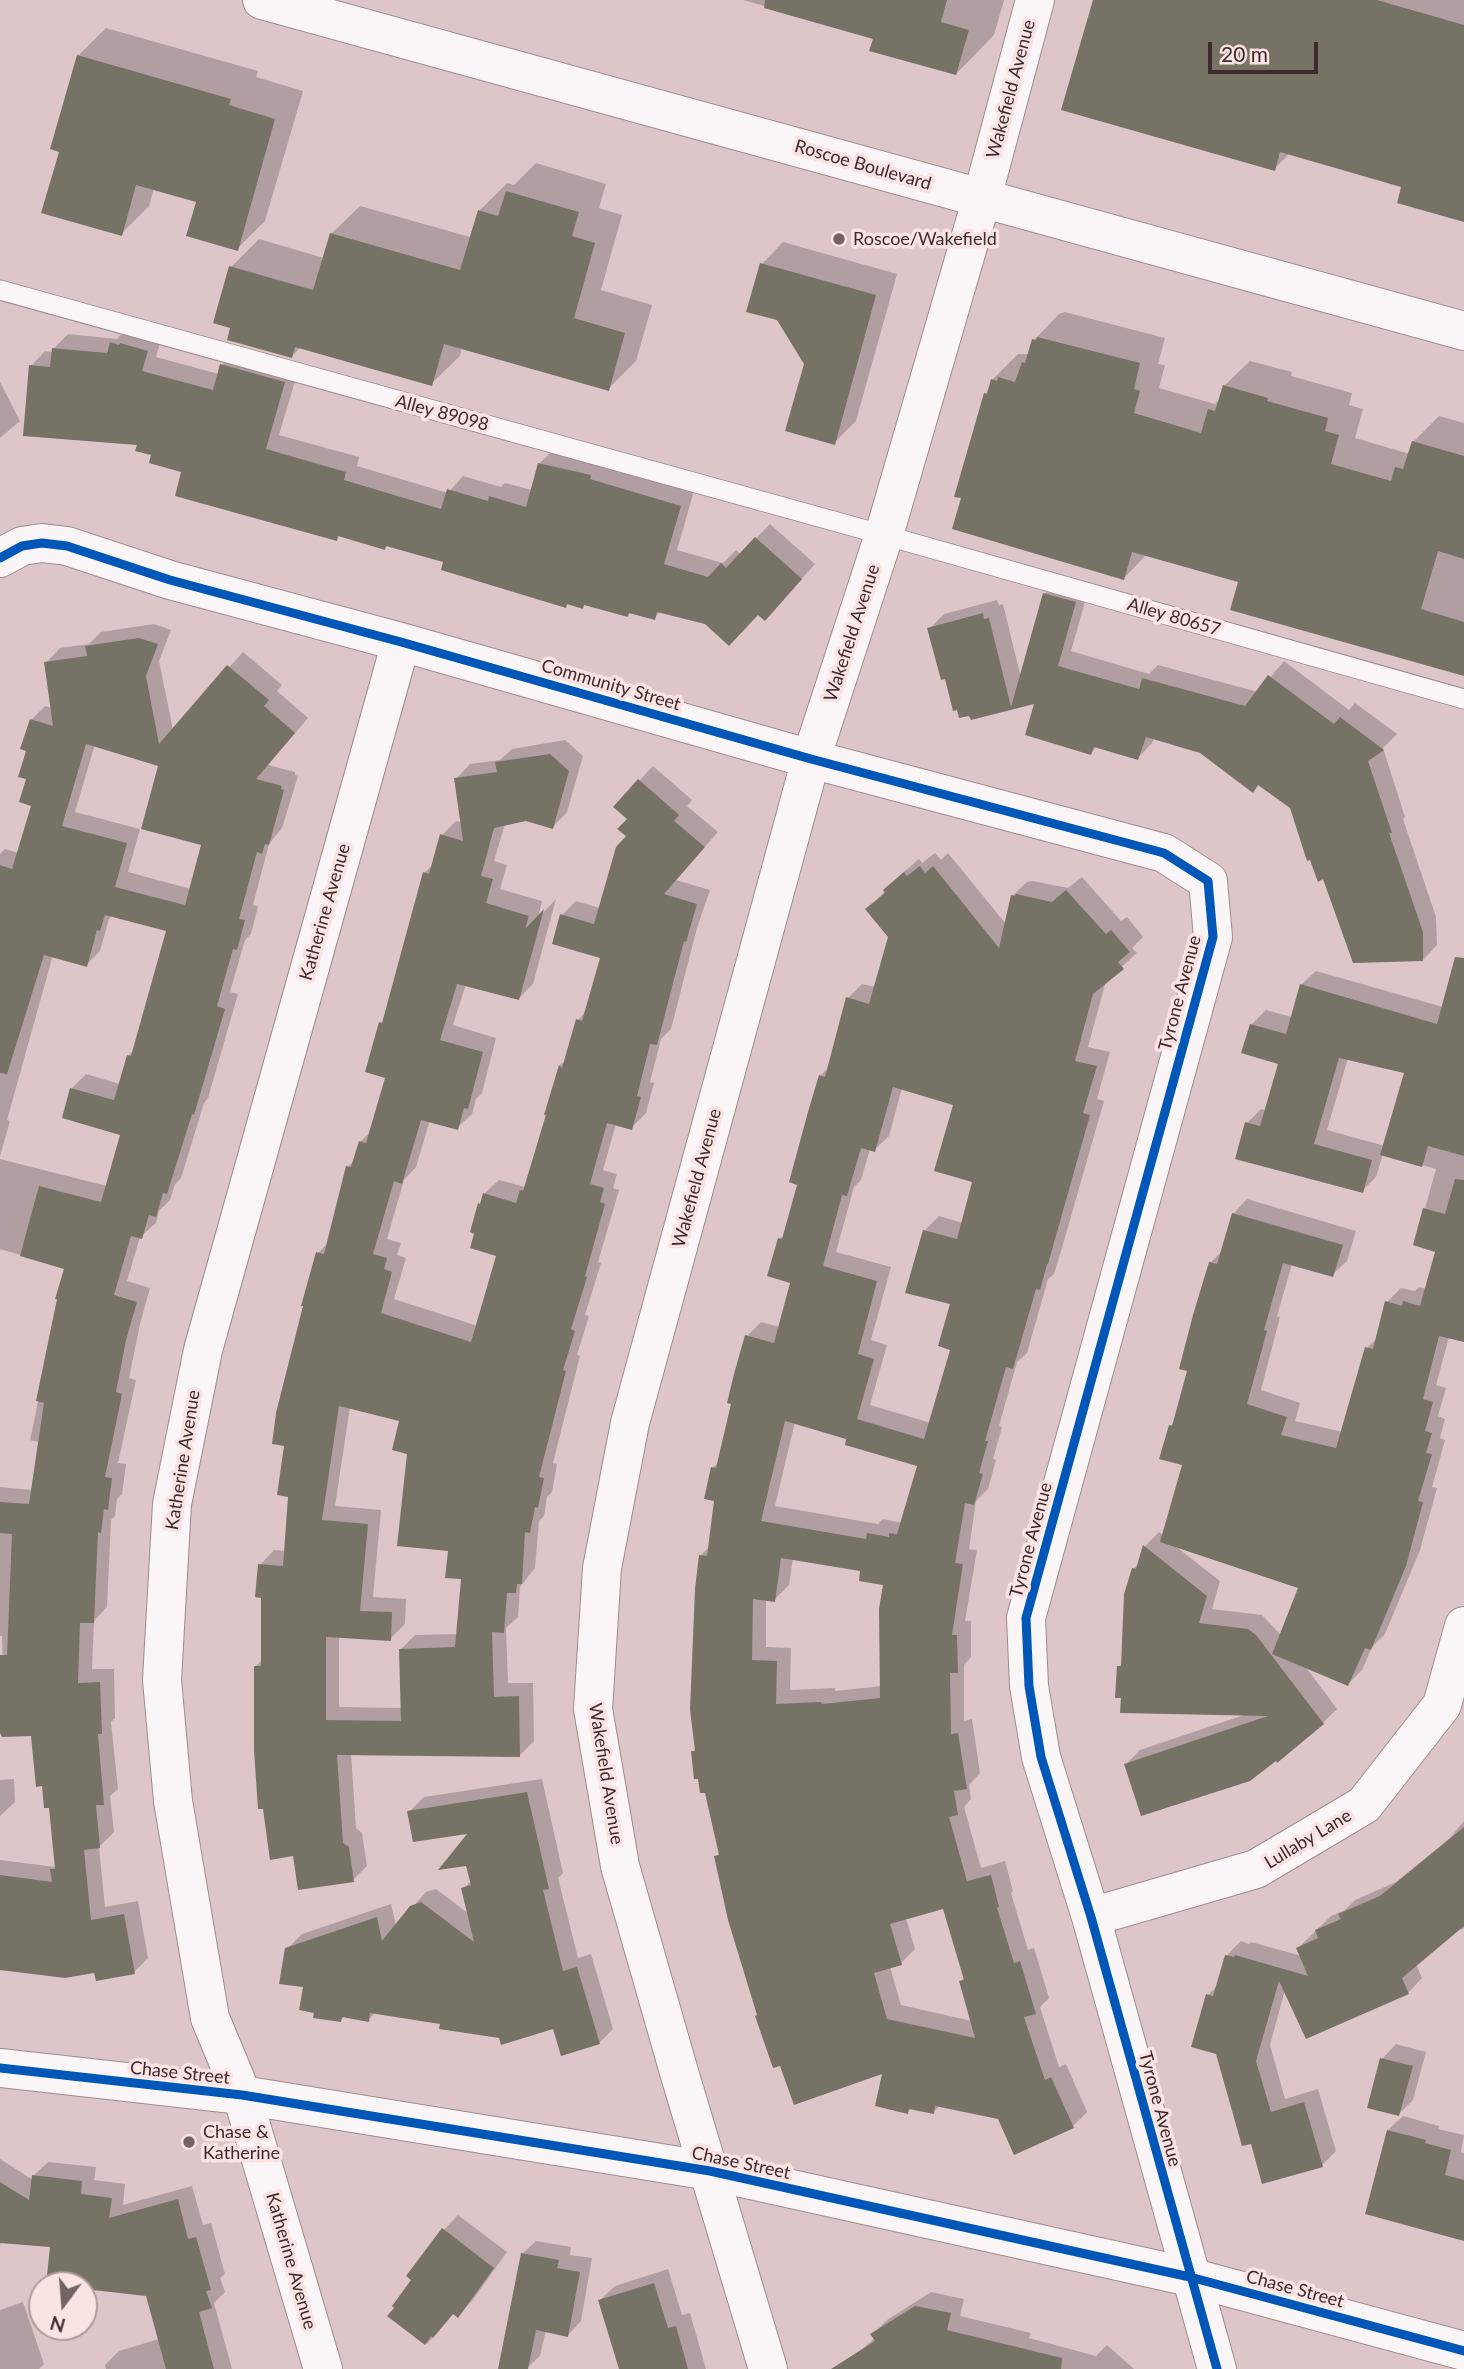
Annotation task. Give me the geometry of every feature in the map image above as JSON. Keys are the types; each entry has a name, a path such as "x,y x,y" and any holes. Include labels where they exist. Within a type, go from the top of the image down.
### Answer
{"street":[{"name":"Roscoe Boulevard","path":"262,0 1464,331"},
{"name":"Wakefield Avenue","path":"768,2369 635,1918 616,1840 593,1709 602,1568 630,1423 811,759 884,535 982,198 1035,0"},
{"name":"Community Street","path":"0,558 22,546 41,543 67,546 170,580 401,642 811,759 1164,853 1209,881"},
{"name":"Katherine Avenue","path":"323,2369 242,2095 210,2018 173,1801 162,1681 172,1504 203,1350 401,642"},
{"name":"Tyrone Avenue","path":"1209,881 1213,937 1026,1618 1029,1686 1041,1757 1091,1917 1217,2369"},
{"name":"Lullaby Lane","path":"1091,1917 1256,1869 1364,1805 1442,1705 1464,1626"},
{"name":"Chase Street","path":"0,2068 242,2095 709,2171 1190,2277 1464,2351"}],"lane":[{"name":"Alley 89098","path":"0,290 884,535"},
{"name":"Alley 80657","path":"884,535 1464,699"}],"building":[{"path":"765,0 947,0 941,22 969,30 956,75 869,51 873,39 764,8"},
{"path":"1093,0 1377,0 1464,25 1464,222 1397,203 1401,187 1280,152 1275,171 1061,110"},
{"path":"77,55 231,99 229,105 275,119 238,251 186,236 196,202 136,185 122,236 41,213 59,152 50,149"},
{"path":"506,191 579,212 572,236 595,243 574,318 625,333 609,391 444,344 432,386 295,347 292,358 227,340 230,328 213,323 229,266 313,290 330,233 460,270 478,210 498,216"},
{"path":"760,263 876,295 835,445 785,431 804,364 777,320 746,312"},
{"path":"1037,337 1140,363 1134,389 1140,391 1134,413 1201,433 1208,409 1215,411 1223,385 1328,418 1325,431 1339,435 1331,464 1391,481 1395,467 1403,469 1412,441 1464,456 1464,559 1438,551 1421,609 1464,622 1464,676 1230,610 1238,582 1132,552 1124,580 952,529 961,498 954,497 984,393 987,394 991,379 997,381 998,377 1015,382 1022,362 1025,363 1032,339 1036,340"},
{"path":"110,342 148,351 142,371 213,390 220,364 285,382 266,449 346,472 344,480 441,509 447,489 488,501 489,496 526,507 538,463 591,475 590,479 681,506 664,564 708,577 721,563 726,568 755,537 802,579 765,621 758,615 729,646 705,624 657,612 655,620 629,613 628,617 584,605 583,609 567,604 566,608 441,570 443,562 386,546 385,550 338,536 337,541 175,496 181,472 149,463 151,455 135,451 137,445 23,436 29,365 50,367 52,348 107,353"},
{"path":"1043,593 1076,602 1058,666 1139,689 1142,678 1245,706 1268,675 1334,724 1340,717 1384,750 1368,761 1423,932 1423,961 1353,963 1323,879 1318,882 1310,860 1307,861 1290,808 1258,785 1253,793 1200,753 1146,737 1138,760 1094,747 1091,755 1025,735 1034,704 971,720 969,716 959,718 957,710 953,711 945,679 941,680 927,628 983,613 984,619 989,618 1011,707"},
{"path":"139,638 158,644 146,676 159,744 227,665 269,700 264,706 295,733 256,779 282,786 281,789 284,790 269,845 265,844 262,854 257,852 239,919 245,920 237,950 233,949 217,1006 225,1009 194,1115 192,1114 167,1194 163,1193 156,1217 149,1215 142,1239 131,1236 114,1295 137,1302 116,1392 122,1394 105,1477 112,1478 108,1510 104,1509 101,1533 98,1532 94,1623 80,1623 78,1683 100,1682 102,1734 98,1734 104,1805 96,1805 100,1848 84,1850 91,1920 124,1914 135,1974 96,1981 94,1973 65,1978 0,1970 0,1875 52,1882 50,1869 55,1869 49,1808 44,1808 42,1786 36,1787 31,1736 2,1737 0,1733 0,1655 7,1655 12,1534 0,1533 0,1502 29,1504 44,1403 36,1401 55,1299 64,1269 20,1256 39,1186 101,1202 120,1135 62,1118 70,1088 114,1100 127,1055 131,1056 166,931 105,915 100,931 97,930 87,967 44,955 7,1074 0,1073 0,865 12,869 31,806 19,802 26,779 18,777 26,751 20,749 30,719 53,726 44,662 87,656 85,646","holes":["86,744 158,766 141,829 201,845 185,905 115,887 127,843 62,826"]},
{"path":"550,754 569,771 553,829 526,821 494,828 481,876 493,879 486,903 529,916 525,929 544,909 519,1000 457,984 440,1040 483,1052 468,1109 464,1108 458,1130 421,1120 402,1184 394,1181 373,1254 387,1258 384,1269 392,1272 381,1313 471,1342 496,1256 470,1248 474,1234 470,1232 478,1203 480,1204 483,1193 516,1203 520,1190 523,1191 559,1065 562,1068 576,1019 582,1021 600,958 552,944 560,914 594,924 616,847 626,836 617,829 627,819 613,807 638,779 679,815 674,821 705,847 664,894 697,904 686,942 684,941 657,1045 650,1044 632,1130 607,1123 590,1184 604,1188 600,1202 605,1204 571,1329 575,1331 563,1370 566,1371 539,1477 544,1478 538,1508 535,1507 530,1533 525,1532 522,1584 517,1584 516,1593 507,1593 504,1633 492,1632 494,1697 519,1696 520,1757 337,1755 343,1843 349,1847 354,1882 298,1890 293,1856 270,1860 263,1809 258,1809 254,1750 254,1666 261,1666 261,1598 255,1597 258,1564 283,1566 288,1497 277,1495 284,1446 272,1444 276,1413 316,1252 324,1254 346,1166 351,1167 359,1141 366,1143 385,1078 365,1072 379,1022 382,1023 423,872 429,874 440,834 463,841 454,778 497,772 495,762","holes":["339,1406 399,1421 392,1450 407,1454 397,1546 448,1551 445,1578 461,1579 455,1647 399,1649 401,1721 326,1720 326,1637 391,1641 392,1612 360,1611 368,1524 322,1520"]},
{"path":"920,866 925,873 933,866 999,948 1011,895 1052,902 1066,890 1106,934 1111,930 1130,952 1118,962 1124,969 1093,994 1075,1061 1097,1066 1083,1113 1090,1115 1040,1290 1036,1289 1013,1369 1006,1367 985,1441 988,1441 979,1473 983,1474 974,1505 965,1503 955,1563 963,1564 952,1635 957,1635 958,1673 950,1673 951,1734 958,1733 967,1789 954,1791 958,1815 949,1817 967,1881 991,1875 999,1907 997,1908 1014,1963 1020,1961 1036,2014 1024,2017 1045,2080 1051,2077 1074,2128 1014,2155 998,2119 935,2106 934,2114 909,2109 908,2114 875,2106 882,2074 794,2105 780,2066 773,2068 755,2016 757,2015 728,1920 714,1856 719,1855 705,1793 700,1793 698,1779 694,1779 691,1751 695,1751 690,1709 695,1589 699,1555 707,1556 714,1501 704,1499 711,1467 716,1468 731,1404 727,1403 745,1335 774,1343 790,1283 767,1276 778,1238 782,1239 797,1185 789,1182 819,1075 825,1077 846,997 869,1004 888,937 865,909 885,893 883,890 904,872 907,876","holes":["893,1087 953,1105 934,1171 972,1182 957,1239 923,1230 905,1293 950,1304 938,1346 950,1350 924,1439 857,1419 874,1359 858,1354 877,1281 823,1266 842,1195 847,1196 861,1148 875,1152","785,1421 846,1439 845,1445 917,1466 897,1534 889,1533 889,1537 867,1533 866,1539 761,1521","781,1558 860,1571 859,1581 883,1585 879,1609 880,1698 822,1704 776,1704 777,1661 752,1660 753,1599 775,1602","943,1909 964,1980 959,1981 975,2038 887,2019 874,1973 902,1965 890,1924"]},
{"path":"1455,957 1464,958 1464,1156 1428,1146 1422,1167 1380,1155 1404,1073 1339,1058 1314,1144 1372,1160 1363,1193 1235,1159 1245,1122 1260,1126 1278,1064 1241,1053 1250,1024 1286,1034 1300,984 1437,1024"},
{"path":"1455,1179 1464,1180 1464,1342 1439,1336 1423,1399 1433,1402 1425,1431 1432,1433 1426,1453 1432,1454 1418,1501 1423,1502 1406,1566 1371,1650 1365,1648 1348,1686 1272,1654 1298,1588 1160,1542 1182,1465 1159,1459 1169,1425 1172,1426 1187,1371 1179,1369 1193,1315 1209,1262 1217,1264 1232,1213 1343,1245 1333,1277 1283,1263 1247,1404 1287,1417 1281,1435 1336,1448 1365,1347 1373,1349 1385,1301 1402,1306 1403,1301 1420,1306 1435,1252 1413,1245 1423,1208 1445,1214"},
{"path":"1143,1545 1207,1596 1199,1623 1248,1629 1256,1635 1324,1724 1277,1763 1276,1761 1250,1781 1141,1816 1124,1764 1268,1716 1120,1713 1121,1698 1115,1698 1117,1666 1121,1666 1124,1594 1132,1568 1136,1569"},
{"path":"527,1792 549,1889 543,1890 563,1971 577,1967 600,2044 561,2056 553,2029 501,2045 499,2038 439,2029 440,2024 370,2013 369,2022 342,2017 341,2022 313,2018 314,2013 299,2010 303,1987 279,1984 285,1948 377,1917 382,1941 410,1906 421,1902 474,1942 461,1888 471,1885 466,1866 438,1870 467,1834 413,1842 407,1811"},
{"path":"1464,1827 1464,1926 1402,1978 1409,1994 1306,2039 1279,1981 1256,2061 1271,2112 1304,2102 1323,2167 1262,2184 1251,2144 1242,2146 1216,2054 1191,2047 1206,1994 1213,1996 1225,1955 1235,1955 1308,1976 1296,1948 1318,1938 1315,1930 1341,1919 1338,1914 1380,1896"},
{"path":"1380,2058 1413,2066 1399,2116 1367,2108"},
{"path":"1387,2130 1451,2150 1445,2175 1464,2180 1464,2241 1365,2214"},
{"path":"32,2175 82,2181 81,2194 112,2198 109,2218 178,2199 188,2239 196,2237 211,2290 206,2291 212,2308 199,2312 214,2369 166,2369 146,2296 98,2291 98,2271 47,2271 50,2247 0,2243 0,2182 29,2200"},
{"path":"442,2228 494,2268 458,2318 453,2314 425,2345 387,2316 411,2280 406,2276"},
{"path":"521,2253 559,2260 557,2268 580,2272 568,2337 536,2330 528,2369 498,2369"},
{"path":"654,2283 668,2328 676,2326 688,2369 619,2369 598,2300"},
{"path":"915,2306 951,2313 947,2330 1062,2358 1061,2369 831,2369 875,2341 870,2334"}],"cycle path":[{"path":"0,558 22,546 42,543 67,546 170,580 401,642 811,759 1164,853 1208,881 1213,937 1026,1618 1029,1686 1041,1757 1091,1917 1217,2369"},
{"path":"0,2068 242,2095 710,2171 1190,2277 1464,2351"}],"place":[{"name":"Roscoe/Wakefield","path":"839,239"},
{"name":"Chase & Katherine","path":"189,2142"}]}
